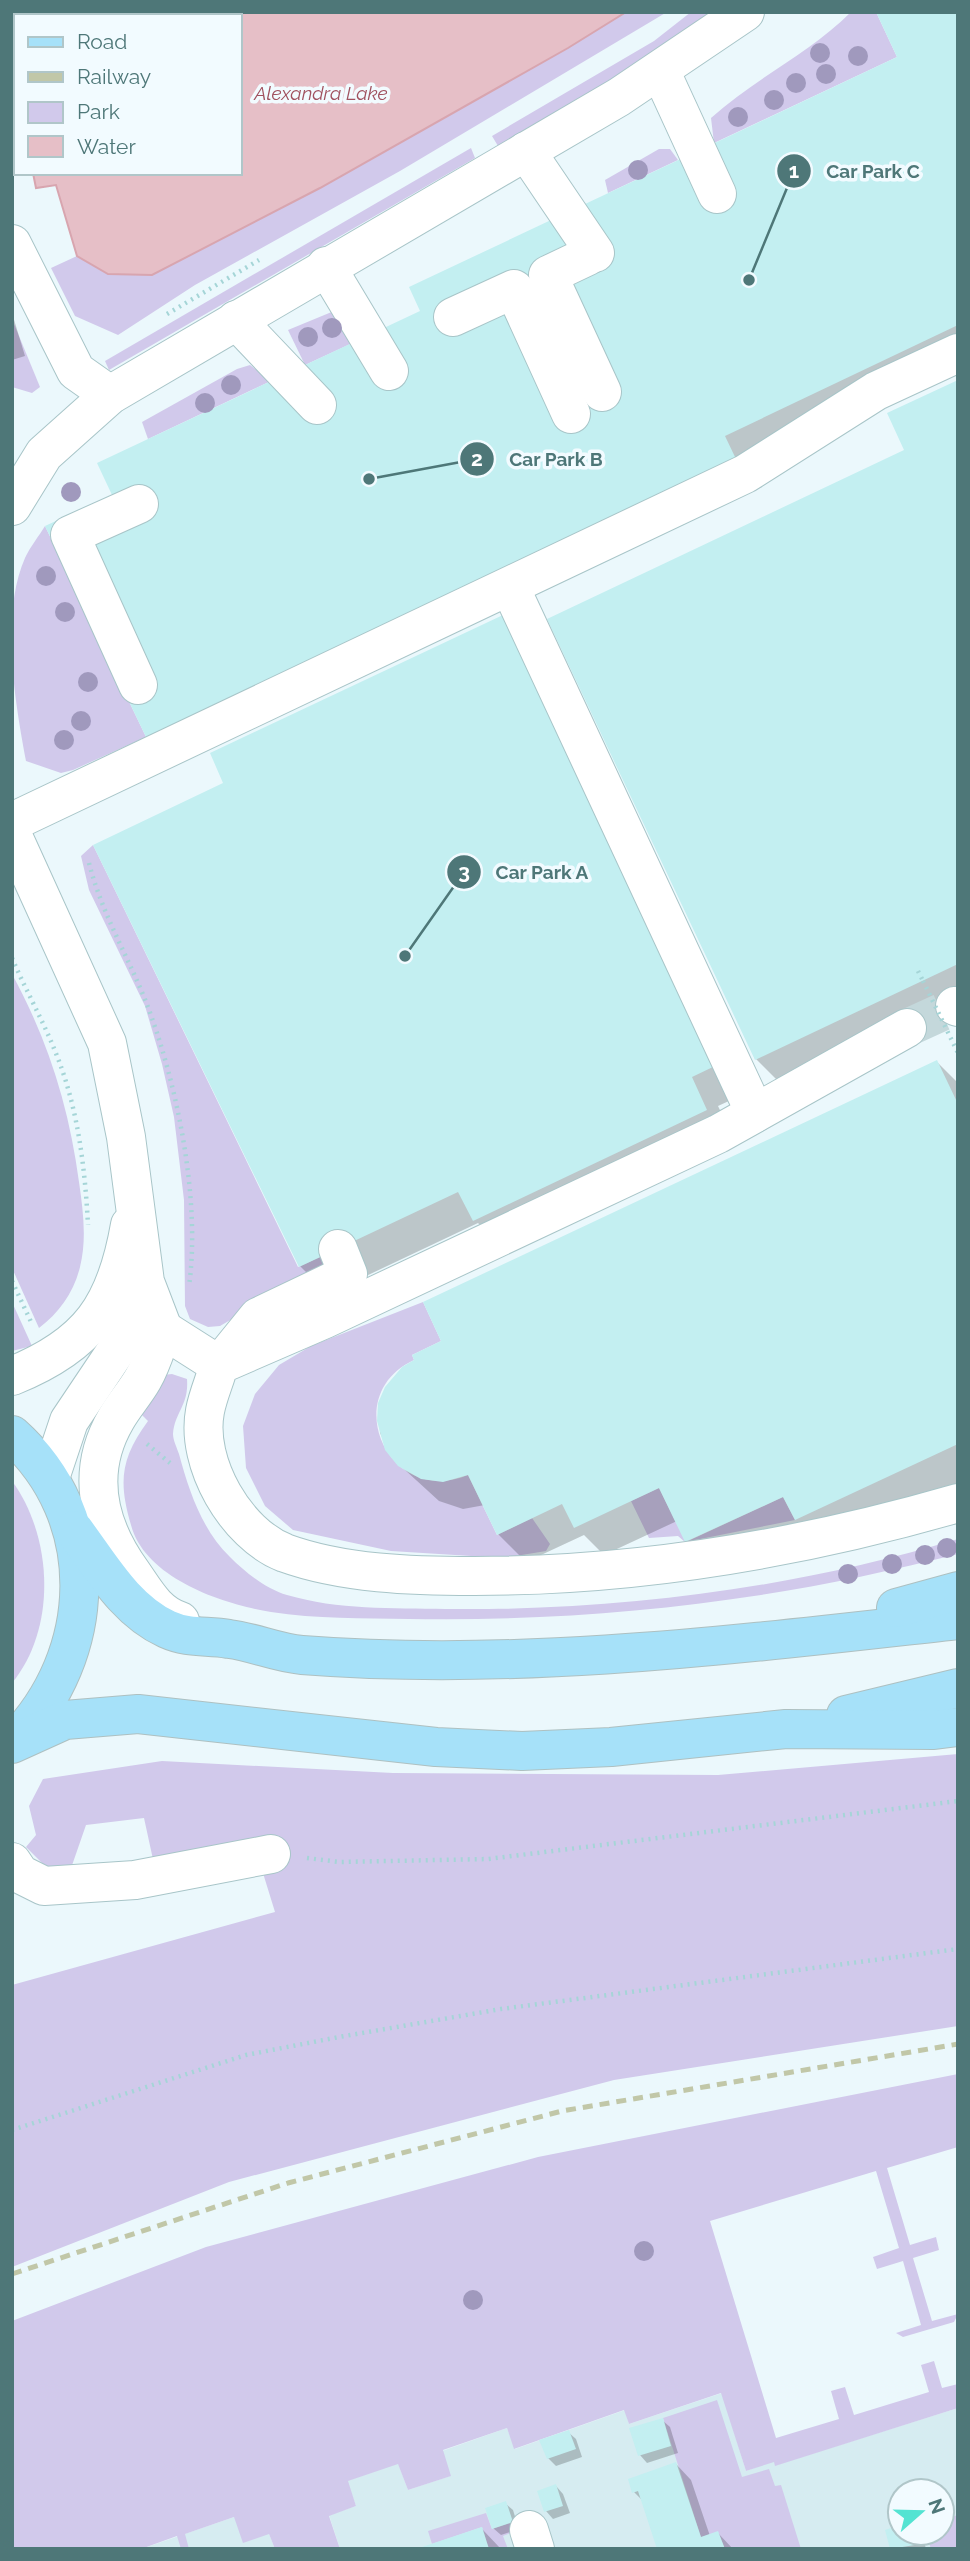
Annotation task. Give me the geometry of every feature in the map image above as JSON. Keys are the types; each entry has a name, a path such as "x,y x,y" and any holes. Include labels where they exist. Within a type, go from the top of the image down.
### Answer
{"main road":[{"path":"12,1435 32,1453 65,1504 74,1530 81,1595 65,1666 29,1727 12,1744"},
{"path":"74,1530 140,1613 166,1629 194,1639 228,1638 299,1655 492,1661 790,1638 958,1620"},
{"path":"790,1638 958,1591"},
{"path":"786,1729 958,1688"},
{"path":"12,1744 65,1720 138,1714 436,1747 522,1751 611,1747 786,1729 934,1730 958,1727"}],"lane":[{"path":"12,506 44,453 110,395 326,266 619,97 745,12"},
{"path":"660,70 718,194"},
{"path":"526,151 592,255 548,275 602,392"},
{"path":"12,244 76,370 110,395"},
{"path":"326,266 389,371"},
{"path":"453,317 514,289 571,414"},
{"path":"236,320 317,405"},
{"path":"12,822 745,474 876,391 958,352"},
{"path":"138,685 71,535 139,504"},
{"path":"510,587 755,1113"},
{"path":"12,834 107,1043 135,1199 150,1309 143,1378 115,1419 101,1452 97,1498 112,1546 156,1607 166,1616 228,1638"},
{"path":"219,1365 325,1319 718,1133 907,1028"},
{"path":"12,1376 48,1361 93,1325 124,1261 135,1199"},
{"path":"338,1249 348,1274 258,1317 219,1365 205,1412 206,1458 221,1491 243,1524 283,1552 380,1572 445,1576 526,1576 637,1569 750,1554 886,1524 958,1503"},
{"path":"150,1309 219,1365"},
{"path":"50,1478 69,1421 150,1309"},
{"path":"12,1862 20,1874 44,1886 135,1880 271,1854"}],"path":[{"path":"12,958 57,1057 68,1089 86,1185 89,1239"},
{"path":"918,971 958,1053"},
{"path":"271,1854 339,1862 488,1859 958,1801"},
{"path":"12,2130 246,2056 339,2037 501,2010 958,1949"}],"shaded area":[{"path":"722,2393 746,2471 774,2461 776,2465 958,2408 958,2549 340,2549 329,2515 356,2506 347,2481 398,2463 408,2490 450,2476 442,2451 507,2428 515,2449 625,2410 629,2424"},
{"path":"234,2517 269,2534 275,2549 141,2549"}],"green space":[{"path":"626,12 667,12 400,171 195,285 118,335 75,316 51,268 77,256 108,274 320,188 568,48"},
{"path":"691,12 715,12 631,69 498,146 492,136 654,41"},
{"path":"851,12 876,12 897,57 714,143 711,118 746,90 818,41"},
{"path":"471,148 475,158 109,370 105,361"},
{"path":"659,149 670,149 678,160 608,193 605,180"},
{"path":"334,311 359,340 305,365 288,330"},
{"path":"12,319 40,387 32,393 12,387"},
{"path":"250,365 271,381 148,439 142,422 237,369"},
{"path":"45,526 146,737 61,773 26,761 12,659 11,632 17,581 27,554"},
{"path":"93,845 298,1267 325,1255 328,1263 220,1326 208,1327 190,1319 185,1306 184,1200 174,1117 145,1006 89,890 81,856"},
{"path":"12,974 36,1024 63,1101 75,1154 83,1214 82,1256 74,1285 53,1316 39,1328 12,1268"},
{"path":"12,1302 32,1346 12,1351"},
{"path":"423,1302 441,1341 412,1355 414,1360 391,1376 379,1397 377,1420 382,1443 396,1462 415,1476 440,1481 468,1475 497,1535 532,1518 550,1544 546,1551 503,1558 391,1551 293,1530 265,1506 246,1468 243,1426 255,1394 279,1365 311,1346"},
{"path":"172,1374 187,1379 186,1396 174,1426 173,1436 192,1496 204,1522 220,1546 249,1574 279,1592 306,1600 385,1608 510,1609 575,1606 704,1594 768,1584 958,1539 958,1554 786,1591 673,1607 585,1614 497,1619 357,1618 305,1616 251,1608 209,1595 169,1574 152,1560 139,1544 131,1525 124,1495 124,1470 132,1447 148,1421 138,1411 163,1375"},
{"path":"12,1481 36,1528 44,1582 43,1610 37,1636 27,1661 12,1683"},
{"path":"659,1488 686,1542 678,1536 649,1538 631,1501"},
{"path":"783,1497 795,1520 687,1542"},
{"path":"958,1754 958,2026 614,2080 229,2182 12,2267 12,1985 275,1912 254,1844 154,1864 144,1818 86,1825 69,1874 43,1864 26,1847 36,1835 29,1806 43,1779 162,1761 393,1773 718,1775"},
{"path":"958,2074 958,2147 887,2168 910,2245 936,2237 939,2250 913,2258 932,2321 958,2314 954,2322 903,2337 896,2333 921,2325 903,2261 877,2269 873,2257 899,2248 876,2171 710,2221 776,2438 839,2419 831,2391 845,2387 854,2415 929,2392 921,2365 934,2361 942,2388 958,2384 958,2408 775,2466 774,2462 746,2471 721,2393 629,2424 624,2410 514,2449 507,2428 443,2450 451,2476 408,2490 398,2464 348,2481 356,2506 329,2516 340,2549 275,2549 269,2534 243,2543 234,2517 185,2534 189,2549 181,2549 177,2536 141,2549 12,2549 12,2321 206,2247 538,2157"},
{"path":"717,2400 742,2477 769,2469 775,2486 781,2485 801,2549 725,2549 718,2532 701,2537 663,2418"},
{"path":"486,2513 492,2529 513,2522 516,2531 503,2536 508,2549 489,2549 482,2527 432,2544 428,2531"},
{"path":"956,2516 958,2549 931,2549 956,2547"}],"water":[{"name":"Alexandra Lake","path":"626,12 568,48 320,188 152,275 108,274 77,256 56,185 36,188 33,175 242,175 242,14 22,14"},
{"name":"Alexandra Lake","path":"14,16 12,88 12,17"}],"building":[{"path":"876,12 958,12 958,325 725,436 736,459 146,737 45,526 112,495 97,463 420,311 409,287 897,57"},
{"path":"958,380 958,964 755,1060 547,619 904,450 887,413"},
{"path":"503,615 715,1066 692,1077 707,1110 473,1221 458,1192 299,1267 93,845 223,783 210,753"},
{"path":"937,1060 958,1104 958,1444 795,1520 783,1497 685,1542 659,1488 574,1528 562,1504 497,1535 468,1475 443,1482 421,1479 398,1466 385,1450 377,1421 378,1403 385,1387 402,1367 414,1360 412,1355 441,1341 423,1302"},
{"path":"663,2418 671,2446 638,2456 629,2428"},
{"path":"569,2430 576,2449 547,2459 539,2440"},
{"path":"676,2462 701,2537 718,2531 725,2549 657,2549 638,2491 632,2493 628,2479"},
{"path":"556,2484 563,2506 544,2512 537,2491"},
{"path":"506,2501 513,2522 492,2529 485,2508"},
{"path":"482,2527 489,2549 419,2549 419,2548"}],"tunnel":[{"path":"907,1028 955,1006"}],"railway":[{"path":"12,2274 288,2183 562,2111 958,2044"}],"place":[{"name":"Car Park C","path":"749,280"},
{"name":"Car Park B","path":"369,479"},
{"name":"Car Park A","path":"405,956"}]}
